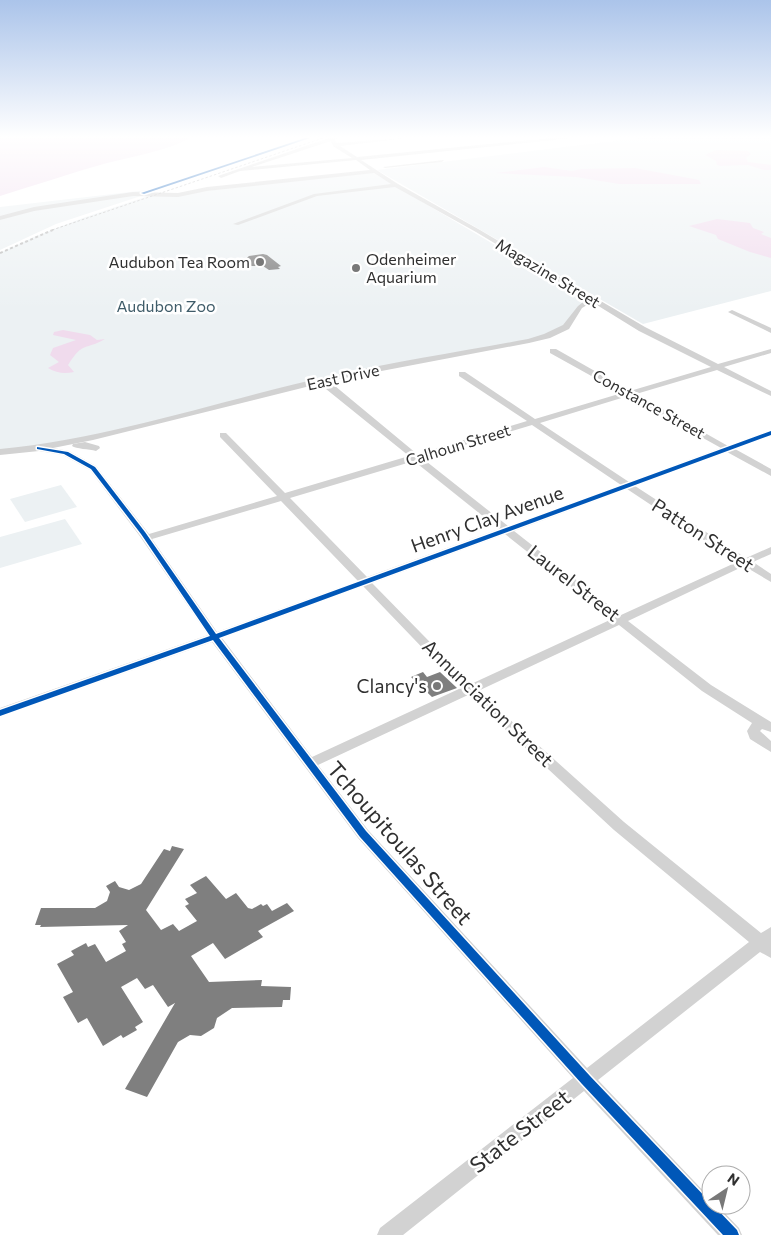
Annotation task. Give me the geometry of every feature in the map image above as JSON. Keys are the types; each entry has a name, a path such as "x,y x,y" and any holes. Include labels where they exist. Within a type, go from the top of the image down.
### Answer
{"street":[{"path":"0,218 34,209 123,196"},
{"path":"236,224 314,196"},
{"path":"244,226 310,202 345,196"},
{"name":"Magazine Street","path":"415,196 494,240 642,329 771,394"},
{"name":"East Drive","path":"39,448 124,430 324,380 502,347 548,336 566,327 580,307 592,299"},
{"path":"732,312 771,331"},
{"name":"Constance Street","path":"553,351 771,473"},
{"name":"Calhoun Street","path":"146,538 771,351"},
{"name":"Patton Street","path":"462,374 771,579"},
{"name":"Laurel Street","path":"324,380 329,387 415,458 662,654 741,711 765,725"},
{"path":"66,453 71,448 79,445 96,448 124,430"},
{"name":"Henry Clay Avenue","path":"0,713 771,432"},
{"name":"Annunciation Street","path":"224,435 470,690 619,826 767,943"},
{"path":"0,452 39,448"},
{"name":"Tchoupitoulas Street","path":"39,448 66,453 93,468 146,538 214,636 363,834 586,1080 732,1235"},
{"path":"93,468 98,456 96,448"},
{"path":"309,764 771,550"},
{"name":"Laurel Street","path":"765,725 753,731 756,736 771,747"},
{"name":"State Street","path":"387,1235 586,1080 767,943"}],"green space":[{"path":"99,196 142,196 56,224 0,250 0,207"},
{"name":"Audubon Zoo","path":"149,196 412,196 584,298 585,303 566,327 529,341 324,380 76,441 0,453 0,253 36,236"},
{"path":"421,196 771,196 771,291 643,324"},
{"path":"61,485 77,507 25,522 10,499"},
{"path":"65,519 82,544 0,568 0,537"}],"shaded area":[{"path":"717,219 750,223 753,228 764,232 761,234 771,238 771,258 750,252 718,239 716,235 689,226"},
{"path":"63,330 90,335 97,340 105,339 81,349 73,357 68,365 74,372 61,373 48,368 59,362 50,355 53,348 76,340 53,335 54,332"}],"building":[{"name":"Audubon Tea Room","path":"263,254 281,266 278,267 280,269 269,270 263,266 241,263 249,256"},
{"name":"Clancy's","path":"423,672 427,677 440,672 457,688 432,697 411,677"},
{"path":"172,846 184,849 146,910 161,930 173,924 179,931 197,921 185,906 189,904 185,899 197,893 190,885 206,876 226,899 236,893 248,908 252,909 261,904 263,906 267,904 272,911 287,903 294,911 258,931 263,937 225,959 213,943 191,956 209,982 262,980 261,986 291,987 290,1000 283,1000 282,1007 232,1008 217,1018 214,1028 201,1036 190,1035 178,1042 147,1097 125,1089 175,1003 168,1007 153,985 145,989 137,978 121,987 143,1022 135,1027 137,1030 123,1038 121,1035 103,1046 87,1018 78,1023 63,997 73,992 57,964 74,955 71,951 86,943 88,947 95,944 106,962 126,951 122,944 126,942 119,931 128,925 40,927 41,925 35,925 41,908 95,908 107,901 110,892 106,886 115,881 119,887 129,890 141,884 164,849 170,851"}],"railway":[{"path":"52,230 153,196"},
{"path":"0,253 55,229"}],"cycle path":[{"path":"0,713 195,644 771,433"},
{"path":"39,448 66,453 93,468 143,533 214,636 363,834 586,1080 732,1235"}],"place":[{"name":"Audubon Tea Room","path":"260,262"},
{"name":"Odenheimer Aquarium","path":"356,268"},
{"name":"Clancy's","path":"437,686"}]}
